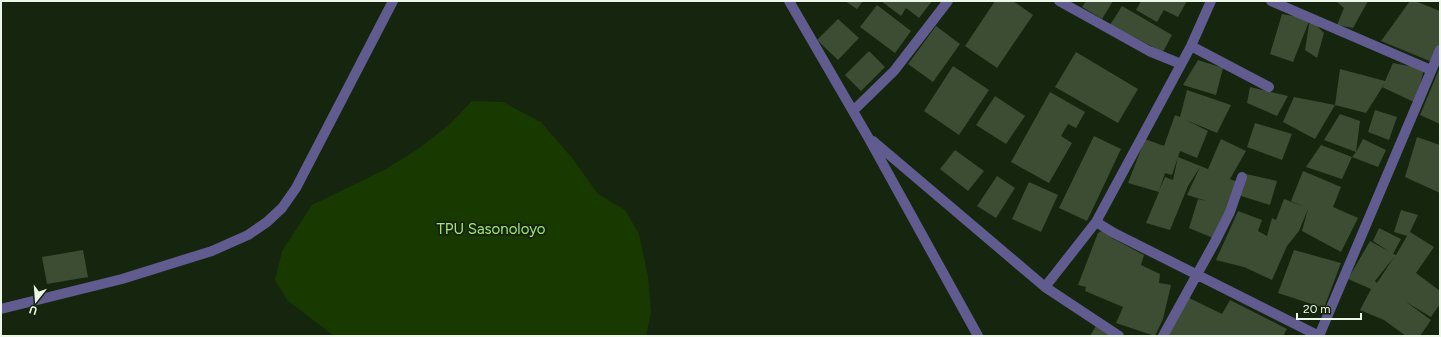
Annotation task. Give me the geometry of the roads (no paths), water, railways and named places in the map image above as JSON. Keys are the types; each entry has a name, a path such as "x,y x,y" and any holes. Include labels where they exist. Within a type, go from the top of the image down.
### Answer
{"street":[{"path":"1,309 122,279 212,251 248,235 267,222 282,208 296,188 393,1"},
{"path":"789,1 868,137 978,336"},
{"path":"853,111 894,71 948,1"},
{"path":"1060,1 1149,51 1181,64"},
{"path":"1045,287 1096,222 1191,46 1211,1"},
{"path":"1271,1 1430,70"},
{"path":"1191,46 1270,87"},
{"path":"1096,222 1114,234 1319,336 1430,70 1440,50"},
{"path":"868,137 1045,287 1119,336"},
{"path":"1163,336 1230,212 1242,177"}],"park label":[{"name":"TPU Sasonoloyo","path":"491,229"}]}
